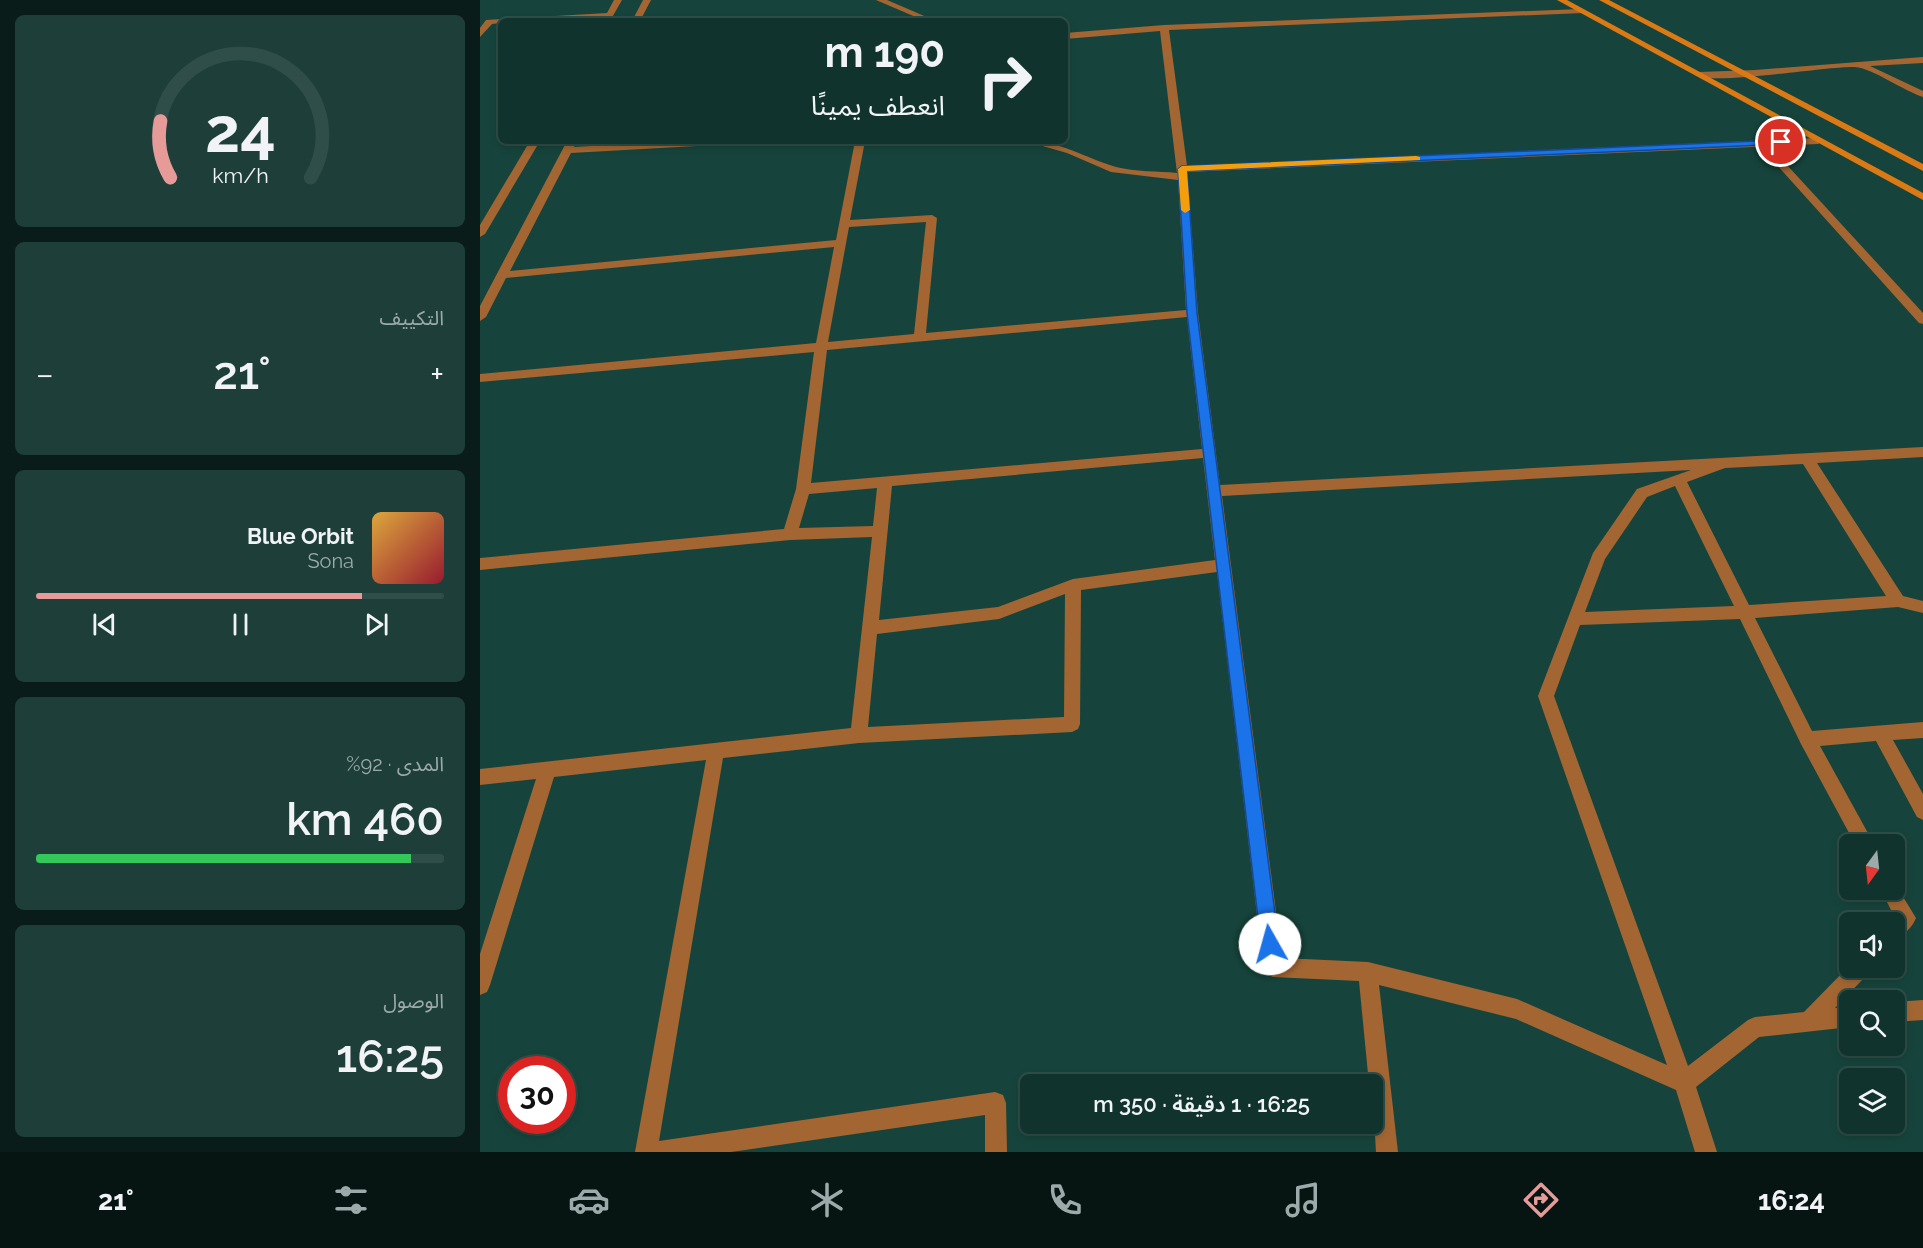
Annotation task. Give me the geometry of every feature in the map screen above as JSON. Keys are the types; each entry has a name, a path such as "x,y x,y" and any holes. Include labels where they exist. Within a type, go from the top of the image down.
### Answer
{"street":[{"path":"607,18 618,0"},
{"path":"638,18 647,0"},
{"path":"880,0 924,18"},
{"path":"1561,0 1923,197"},
{"path":"1603,0 1923,168"},
{"path":"1068,36 1164,28 1580,10"},
{"path":"480,34 489,22 498,21"},
{"path":"1164,28 1183,173 1192,313 1273,967 1368,972 1517,1009 1684,1083"},
{"path":"1699,75 1745,75 1856,63 1923,60"},
{"path":"1856,63 1923,94"},
{"path":"1042,144 1070,151 1114,170 1183,173 1818,141"},
{"path":"1762,143 1923,320"},
{"path":"480,234 533,144"},
{"path":"480,317 570,145 610,144"},
{"path":"790,534 803,489 821,347 859,144"},
{"path":"844,224 932,218 920,337"},
{"path":"502,275 841,243"},
{"path":"480,378 1192,313"},
{"path":"1214,491 1923,452"},
{"path":"803,489 1209,453"},
{"path":"1807,458 1898,601"},
{"path":"1706,1152 1684,1083 1546,696 1598,557 1642,493 1727,462"},
{"path":"1679,480 1807,739 1859,834"},
{"path":"859,735 885,482"},
{"path":"480,564 790,534 881,531"},
{"path":"870,628 999,613 1073,585 1223,565"},
{"path":"480,777 859,735 1072,724 1073,585"},
{"path":"1575,619 1744,612 1898,601 1923,607"},
{"path":"1807,739 1923,730"},
{"path":"1880,734 1923,811"},
{"path":"646,1152 716,751"},
{"path":"480,985 548,769"},
{"path":"1368,972 1387,1152"},
{"path":"1810,1020 1850,978"},
{"path":"1905,1011 1923,1010"},
{"path":"1684,1083 1755,1027 1839,1018"},
{"path":"656,1152 995,1103 996,1152"}],"slow traffic":[{"path":"1185,210 1182,169 1416,158"}],"route":[{"path":"1270,944 1192,313 1182,169 1781,142"}]}
